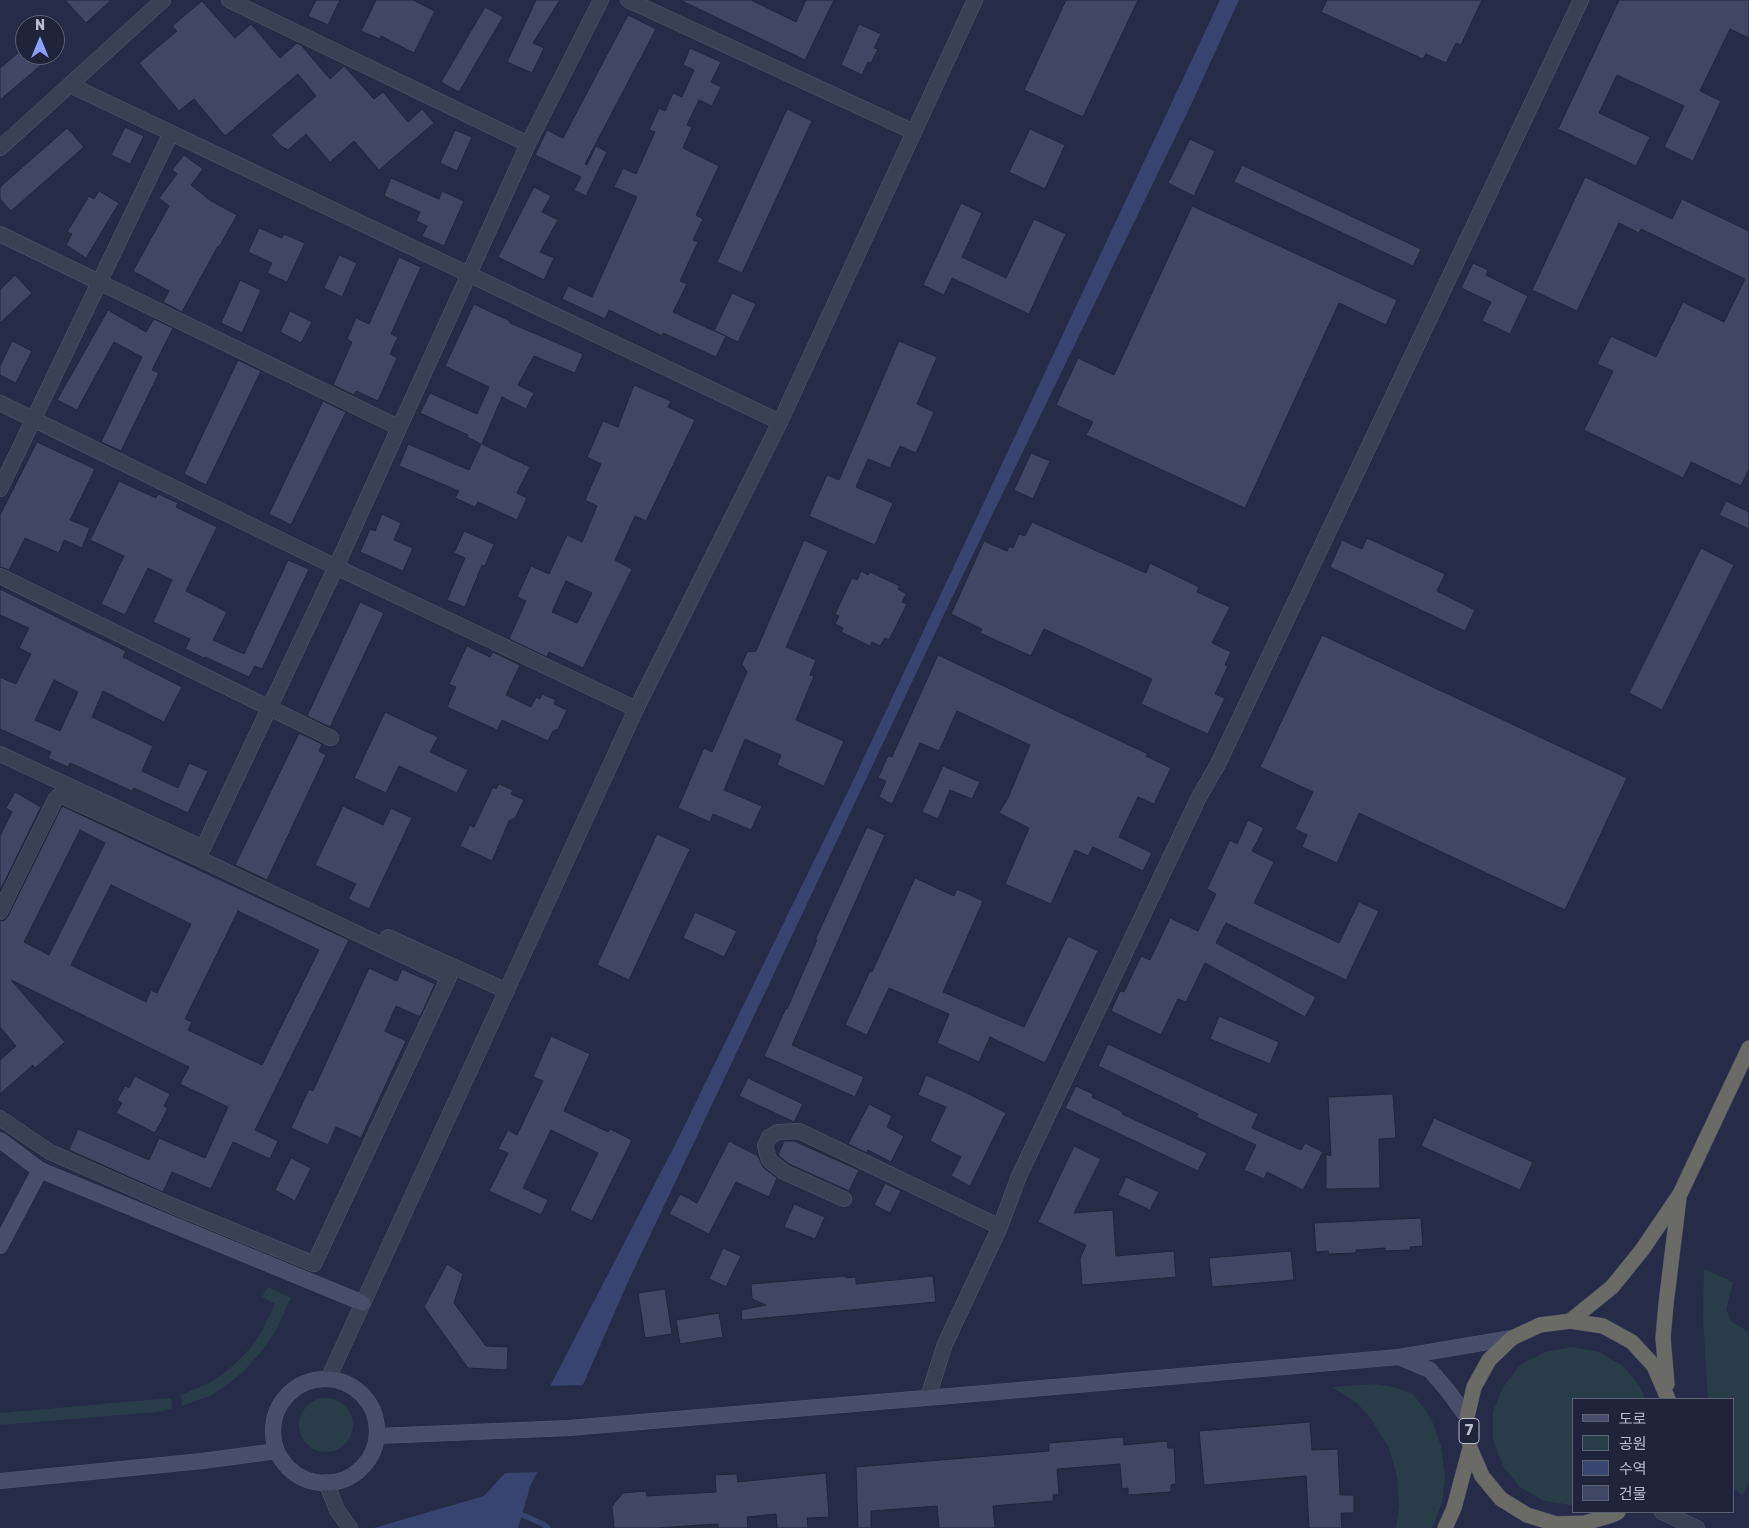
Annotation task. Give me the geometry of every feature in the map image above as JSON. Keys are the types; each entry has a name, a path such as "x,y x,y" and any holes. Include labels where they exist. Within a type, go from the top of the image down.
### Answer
{"highway":[{"name":"7","path":"1570,1321 1612,1287 1642,1250 1680,1194 1749,1048"},
{"name":"7","path":"1668,1398 1663,1338 1680,1194"},
{"name":"7","path":"1616,1513 1585,1523 1550,1526 1501,1499 1482,1476 1470,1448 1467,1417 1474,1387 1489,1360 1512,1338 1540,1325 1570,1321 1602,1326 1632,1342 1654,1366 1668,1398"},
{"name":"7","path":"1445,1528 1454,1508 1470,1448"}],"main road":[{"path":"0,1140 40,1170 363,1303"},
{"path":"0,1246 40,1170"},
{"path":"378,1436 569,1428 1399,1357 1512,1338"},
{"path":"1399,1357 1430,1370 1467,1417"},
{"path":"328,1378 344,1382 359,1391 370,1404 376,1419 378,1436 374,1452 364,1466 351,1477 335,1482 318,1483 301,1477 287,1466 277,1451 273,1433 275,1416 284,1400 296,1388 311,1381 328,1378"},
{"path":"0,1481 202,1461 277,1451"}],"street":[{"path":"0,148 163,0"},
{"path":"229,0 528,144"},
{"path":"0,754 202,848 336,567 528,144 601,0"},
{"path":"628,0 914,132"},
{"path":"328,1378 636,709 780,422 975,0"},
{"path":"928,1397 945,1344 1000,1227 1023,1166 1199,797 1222,755 1581,0"},
{"path":"70,84 780,422"},
{"path":"0,489 172,133"},
{"path":"0,234 398,427"},
{"path":"0,403 336,567 636,709"},
{"path":"0,576 331,738"},
{"path":"0,912 55,800 60,795 449,977 314,1264 50,1152 0,1118"},
{"path":"293,893 507,991"},
{"path":"844,1199 784,1172 769,1160 765,1146 769,1137 778,1132 799,1131 1000,1227"},
{"path":"326,1482 337,1510 349,1528"},
{"path":"1664,1513 1697,1528"}],"green space":[{"path":"1704,1269 1733,1282 1726,1310 1732,1322 1749,1332 1749,1483 1742,1496 1734,1488 1734,1398 1708,1398 1703,1318"},
{"path":"268,1287 291,1298 274,1334 243,1372 227,1385 212,1395 182,1406 181,1395 209,1383 223,1374 252,1346 275,1304 262,1297"},
{"path":"1572,1347 1599,1352 1623,1366 1640,1387 1645,1398 1572,1398 1572,1505 1544,1501 1520,1487 1503,1466 1493,1440 1493,1412 1503,1387 1520,1365 1545,1352"},
{"path":"1374,1384 1412,1393 1434,1425 1441,1447 1445,1477 1442,1503 1431,1528 1396,1528 1399,1505 1397,1477 1389,1448 1372,1420 1356,1402 1331,1387"},
{"path":"171,1398 172,1409 156,1412 0,1425 0,1413"},
{"path":"321,1398 331,1398 341,1402 349,1410 353,1425 349,1440 341,1448 331,1452 321,1452 311,1448 303,1440 299,1430 299,1420 303,1410 311,1402"}],"water":[{"path":"1220,0 1239,0 1189,109 948,606 627,1284 582,1387 531,1484 518,1528 374,1528 484,1496 505,1473 676,1143 852,783"}],"pier":[{"path":"585,1385 540,1472 502,1473 547,1386"}],"building":[{"path":"65,0 111,0 86,23"},
{"path":"316,0 340,0 328,25 308,16"},
{"path":"376,0 413,0 435,11 414,53 381,36 380,39 361,31"},
{"path":"536,0 560,0 533,43 544,48 532,73 507,62"},
{"path":"680,0 751,0 796,22 806,0 834,0 805,60"},
{"path":"1066,0 1138,0 1083,117 1024,90"},
{"path":"1327,0 1482,0 1461,45 1456,43 1446,63 1426,54 1423,59 1321,12"},
{"path":"1619,0 1749,0 1749,38 1730,29 1700,91 1721,101 1693,161 1664,147 1684,106 1617,75 1599,113 1650,137 1636,166 1558,129"},
{"path":"202,1 235,38 251,24 280,58 297,43 301,45 330,79 344,66 374,99 383,92 408,122 422,109 434,123 379,170 354,141 330,162 306,134 288,150 281,146 271,135 316,96 298,74 225,136 194,99 179,111 139,63 177,31 172,26"},
{"path":"485,7 503,17 459,92 441,82"},
{"path":"628,15 656,29 585,164 587,165 596,146 607,152 586,196 574,190 581,177 535,155 547,130 563,138"},
{"path":"859,24 881,34 874,48 878,49 871,63 868,62 862,75 841,65"},
{"path":"690,48 721,62 711,82 721,87 712,106 699,100 687,125 692,127 683,148 719,166 696,215 703,219 693,240 698,242 680,281 687,284 673,312 714,331 732,293 756,304 738,342 726,336 716,357 663,333 662,336 609,310 605,319 562,299 568,286 592,297 637,197 614,187 623,168 636,174 655,132 649,130 659,108 665,111 673,93 682,97 694,70 683,65"},
{"path":"15,55 15,65 41,65 0,100 0,68"},
{"path":"787,109 812,121 742,273 717,262"},
{"path":"125,127 144,136 130,164 111,155"},
{"path":"67,128 84,147 11,211 0,199 0,187"},
{"path":"1030,129 1065,145 1045,189 1009,172"},
{"path":"455,130 472,137 457,171 440,163"},
{"path":"1190,139 1215,151 1194,196 1168,183"},
{"path":"184,155 203,169 191,185 211,201 237,215 182,312 163,302 169,291 133,271 169,206 159,198 177,174 172,170"},
{"path":"1242,165 1421,249 1413,266 1234,182"},
{"path":"1585,177 1672,219 1682,199 1749,231 1749,469 1741,486 1691,462 1683,478 1584,430 1613,371 1597,364 1611,336 1656,357 1683,302 1724,322 1745,279 1641,229 1639,233 1619,223 1577,311 1532,290"},
{"path":"391,178 439,199 442,191 464,201 444,246 422,236 427,226 416,221 420,212 384,196"},
{"path":"534,187 551,196 542,212 558,220 540,252 554,258 544,280 498,257"},
{"path":"99,191 119,203 86,258 66,245 72,234 67,232 89,196 94,199"},
{"path":"961,203 982,213 962,257 1006,278 1034,219 1066,234 1029,314 952,278 944,295 923,285"},
{"path":"1192,206 1397,300 1386,325 1339,303 1245,508 1086,435 1093,422 1056,405 1078,358 1114,375"},
{"path":"259,228 282,238 284,234 305,243 287,282 267,273 272,263 248,252"},
{"path":"339,255 357,263 342,297 324,288"},
{"path":"399,257 421,267 391,334 398,337 390,354 397,358 378,401 356,391 354,395 333,385 352,342 347,339 356,318 369,324"},
{"path":"1473,263 1488,270 1486,275 1528,296 1510,334 1482,321 1491,302 1461,288"},
{"path":"15,275 32,293 0,323 0,290"},
{"path":"240,280 261,290 242,333 221,323"},
{"path":"474,304 510,321 510,323 583,354 575,373 534,356 518,385 534,393 526,409 502,397 482,444 530,467 517,493 527,498 517,520 478,502 475,507 455,498 459,491 399,466 408,444 469,470 481,444 467,437 468,435 420,413 430,393 477,414 489,387 445,366"},
{"path":"108,310 146,332 154,319 173,328 152,370 159,373 121,451 101,442 142,357 114,342 77,410 57,400"},
{"path":"290,311 312,322 301,343 280,332"},
{"path":"12,341 32,351 16,383 0,375 0,366"},
{"path":"899,341 937,357 917,404 934,412 916,453 900,446 890,468 868,459 856,487 893,503 875,545 809,516 827,475 839,480"},
{"path":"238,360 261,371 206,485 184,474"},
{"path":"634,385 671,401 668,407 695,420 646,521 635,516 615,560 632,569 583,668 549,652 547,657 509,639 526,601 517,597 531,566 549,574 567,535 582,542 597,506 585,500 601,464 587,457 603,421 618,427","holes":["566,581 592,593 577,623 552,612"]},
{"path":"323,401 346,412 291,525 269,514"},
{"path":"37,442 95,469 70,520 90,528 82,548 64,540 59,553 25,538 9,570 0,567 0,515"},
{"path":"1031,453 1050,461 1033,499 1014,490"},
{"path":"119,481 156,498 158,494 178,503 176,507 217,527 186,591 227,612 213,640 244,654 288,560 309,569 262,669 255,666 249,677 204,658 185,649 190,639 153,622 172,580 148,568 125,615 101,604 124,556 90,540"},
{"path":"1726,501 1749,512 1749,529 1719,515"},
{"path":"382,514 401,523 394,540 413,548 403,571 360,552 370,529 375,531"},
{"path":"1032,522 1146,573 1150,563 1199,587 1197,592 1230,607 1212,643 1231,652 1225,665 1228,666 1215,694 1225,698 1208,734 1141,704 1152,679 1044,629 1031,656 980,633 982,629 951,614 984,541 1007,551 1009,546 1013,548 1019,534 1025,536"},
{"path":"464,531 494,544 485,566 482,565 465,607 447,600 465,558 454,553"},
{"path":"1367,538 1445,574 1437,591 1475,610 1465,631 1330,567 1342,540 1362,549"},
{"path":"804,540 828,551 786,647 816,660 810,675 814,676 796,720 844,741 824,786 777,765 781,755 745,739 724,790 762,806 751,830 713,814 710,822 678,808 704,748 712,752 747,672 742,664 747,652 756,651"},
{"path":"1701,548 1734,565 1662,710 1629,693"},
{"path":"861,571 868,575 870,572 900,586 898,589 906,594 902,602 907,604 889,640 885,638 880,646 872,642 870,646 841,632 843,628 835,624 839,616 835,614 852,578 857,580"},
{"path":"0,589 126,651 123,657 182,687 164,722 103,691 92,717 153,746 142,771 178,788 189,763 208,771 188,813 134,788 132,791 70,763 68,767 48,758 51,752 0,729 0,677 16,684 31,654 19,648 29,628 0,615","holes":["54,680 78,692 60,731 35,720"]},
{"path":"360,602 384,613 330,727 307,716"},
{"path":"1322,635 1627,778 1565,910 1359,813 1337,863 1302,847 1307,835 1295,829 1313,792 1260,767"},
{"path":"467,646 490,657 493,652 520,665 506,695 531,707 536,697 540,699 542,694 556,700 554,704 567,710 558,729 553,731 548,741 502,720 497,730 447,707 456,687 449,684"},
{"path":"938,655 1148,754 1146,756 1171,768 1154,804 1138,797 1119,837 1152,853 1143,871 1093,847 1088,856 1075,850 1051,904 1005,884 1029,828 999,813 1008,798 1030,745 957,711 939,751 920,743 892,804 879,797 886,781 878,778 888,756 892,757"},
{"path":"385,712 438,737 430,752 468,770 457,793 399,766 386,793 354,778"},
{"path":"299,733 322,744 319,751 326,755 267,880 235,865"},
{"path":"943,766 980,782 972,799 950,790 938,819 922,812"},
{"path":"499,784 513,790 511,794 524,800 515,818 509,821 492,861 460,846 470,825 474,827 493,787 496,789"},
{"path":"15,792 41,807 0,891 0,836 12,812 6,808"},
{"path":"62,806 349,940 255,1130 278,1141 270,1159 233,1142 211,1189 172,1172 163,1192 69,1150 78,1129 149,1160 159,1138 205,1158 228,1107 180,1084 189,1067 11,980 65,1042 35,1068 33,1065 0,1094 0,1060 16,1046 0,1027 0,921 5,920","holes":["80,830 105,843 49,955 24,942","111,885 191,924 157,993 151,990 146,1002 71,965","238,911 319,950 262,1065 188,1030 192,1022 185,1019"]},
{"path":"343,806 383,825 391,808 412,818 369,909 348,899 356,884 315,865"},
{"path":"1248,820 1264,828 1252,851 1274,862 1254,903 1339,943 1359,902 1379,911 1346,980 1226,923 1216,943 1316,997 1305,1017 1205,963 1186,1002 1178,999 1161,1035 1111,1011 1120,991 1124,992 1141,956 1150,960 1170,918 1198,931 1216,894 1207,889 1230,840 1237,844"},
{"path":"867,827 885,835 792,1045 864,1077 855,1097 764,1056 787,1009 817,940 815,940"},
{"path":"657,834 690,849 629,980 597,965"},
{"path":"915,878 954,896 957,889 983,901 943,992 1024,1027 1068,936 1098,951 1045,1063 990,1037 979,1062 937,1043 949,1014 889,988 867,1035 845,1025 870,971 872,972"},
{"path":"695,912 737,931 724,957 683,938"},
{"path":"369,968 397,981 402,969 435,984 420,1017 396,1006 385,1031 406,1041 361,1138 336,1127 328,1145 291,1128 309,1089 313,1091"},
{"path":"1219,1016 1279,1042 1270,1064 1210,1039"},
{"path":"551,1036 590,1054 564,1111 608,1132 610,1129 632,1140 592,1221 570,1210 598,1153 551,1130 523,1188 548,1200 541,1215 489,1191 508,1153 498,1149 508,1130 517,1135 543,1081 533,1077"},
{"path":"1108,1044 1258,1114 1252,1128 1301,1150 1305,1143 1323,1152 1303,1190 1267,1172 1264,1179 1244,1170 1256,1145 1196,1117 1198,1114 1098,1066"},
{"path":"926,1075 1006,1113 970,1186 951,1176 961,1157 930,1141 946,1107 918,1095"},
{"path":"135,1076 170,1094 164,1106 168,1108 155,1133 116,1113 122,1103 117,1100 125,1086 129,1088"},
{"path":"748,1078 803,1104 794,1122 739,1096"},
{"path":"1076,1086 1093,1094 1092,1097 1123,1112 1122,1114 1207,1153 1198,1171 1065,1108"},
{"path":"1393,1094 1396,1138 1379,1139 1380,1188 1326,1189 1326,1154 1331,1156 1328,1097"},
{"path":"869,1104 892,1116 887,1127 904,1136 891,1162 868,1150 867,1153 848,1144"},
{"path":"1434,1118 1533,1162 1520,1190 1421,1146"},
{"path":"729,1141 758,1156 763,1167 777,1178 769,1197 736,1182 709,1234 669,1214 680,1194 697,1203"},
{"path":"784,1141 794,1141 859,1170 849,1191 789,1164 778,1155"},
{"path":"1074,1146 1101,1159 1074,1213 1113,1210 1116,1256 1174,1251 1176,1277 1082,1285 1080,1259 1086,1245 1038,1222"},
{"path":"291,1158 311,1168 295,1201 275,1190"},
{"path":"1126,1177 1159,1192 1150,1210 1118,1195"},
{"path":"885,1183 901,1191 890,1213 874,1205"},
{"path":"794,1204 825,1217 815,1239 784,1227"},
{"path":"1421,1218 1423,1246 1410,1247 1410,1250 1385,1251 1385,1248 1356,1250 1356,1253 1329,1254 1328,1251 1316,1252 1314,1223"},
{"path":"723,1248 741,1256 726,1287 709,1279"},
{"path":"1291,1251 1294,1280 1212,1287 1209,1258"},
{"path":"447,1264 463,1274 454,1303 486,1346 508,1347 507,1370 468,1368 424,1307"},
{"path":"846,1276 846,1278 856,1277 856,1284 933,1276 936,1302 742,1320 741,1310 766,1305 752,1299 751,1284"},
{"path":"665,1289 672,1334 645,1338 638,1293"},
{"path":"719,1313 723,1337 680,1344 676,1320"},
{"path":"1310,1422 1312,1450 1338,1449 1340,1495 1354,1495 1354,1513 1341,1513 1342,1528 1309,1528 1306,1476 1204,1485 1199,1431"},
{"path":"1123,1437 1124,1445 1167,1441 1168,1448 1174,1448 1176,1484 1171,1485 1171,1492 1128,1495 1128,1488 1122,1489 1120,1464 1057,1469 1059,1494 1053,1495 1053,1501 993,1506 995,1528 939,1528 937,1506 871,1511 871,1528 858,1528 856,1467 1049,1451 1049,1443"},
{"path":"826,1473 829,1517 807,1518 808,1528 777,1528 776,1514 747,1517 748,1528 718,1528 718,1524 656,1528 614,1528 612,1506 623,1493 646,1491 647,1496 716,1492 715,1475 737,1474 738,1482"}],"waterway":[{"path":"516,1512 548,1528"}]}
